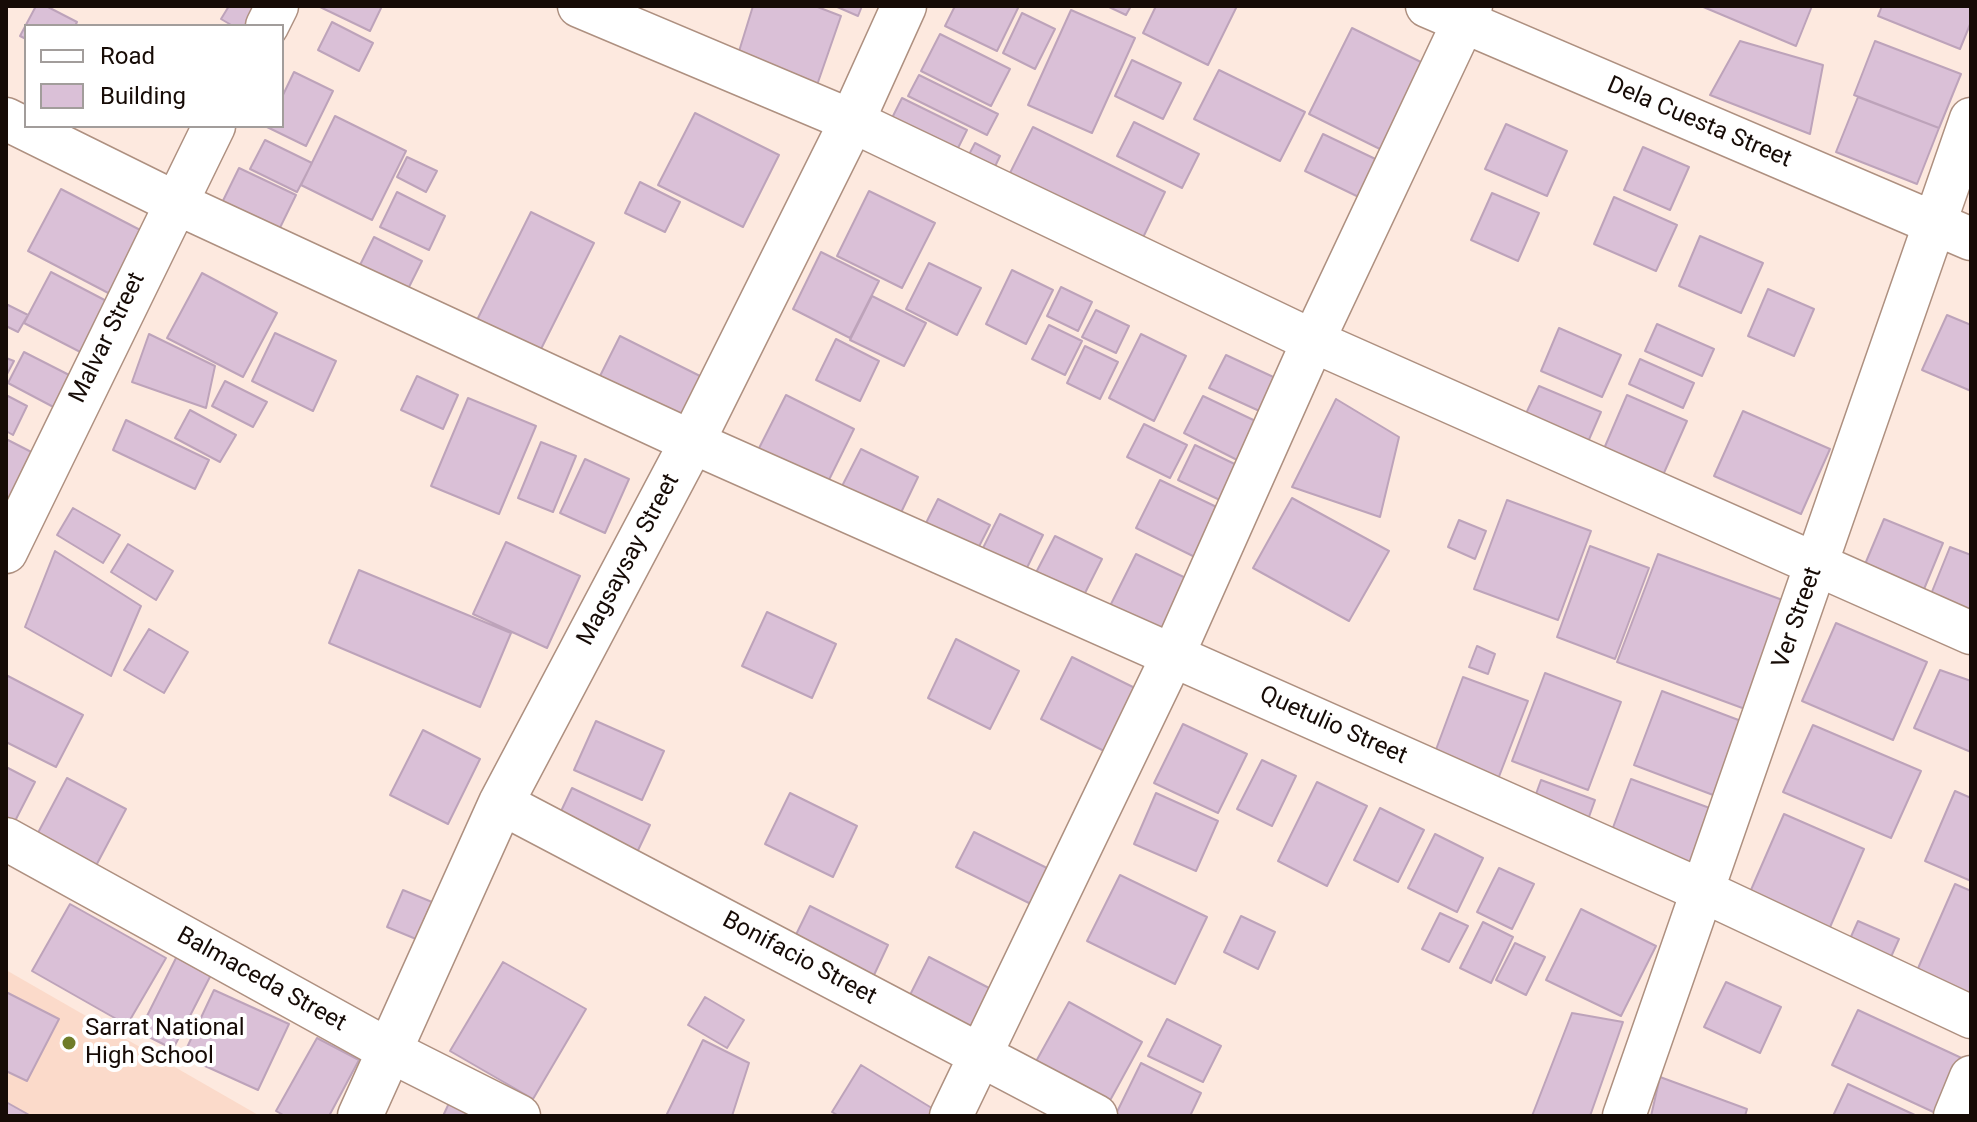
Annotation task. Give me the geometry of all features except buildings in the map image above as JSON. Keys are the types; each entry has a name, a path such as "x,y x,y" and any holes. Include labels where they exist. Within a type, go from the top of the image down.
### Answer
{"main road":[{"name":"Magsaysay Street","path":"360,1116 501,803 692,442 852,121 904,6"}],"street":[{"path":"268,24 277,6"},
{"path":"579,6 852,121 1313,341 1971,633"},
{"path":"951,1116 1173,655 1313,341 1454,11"},
{"name":"Dela Cuesta Street","path":"1454,11 1953,231"},
{"name":"Quetulio Street","path":"6,119 24,128"},
{"name":"Ver Street","path":"1624,1116 1705,892 1816,565 1953,231 1971,119"},
{"name":"Quetulio Street","path":"24,128 174,202 692,442 1705,892 1971,1017"},
{"name":"Malvar Street","path":"6,552 174,202 213,128"},
{"name":"Bonifacio Street","path":"501,803 1096,1116"},
{"name":"Balmaceda Street","path":"6,839 390,1051 519,1116"},
{"path":"1955,1116 1971,1077"}],"shaded area":[{"name":"Sarrat National High School","path":"6,970 260,1116 6,1116"}],"place":[{"name":"Sarrat National High School","path":"69,1043"}]}
